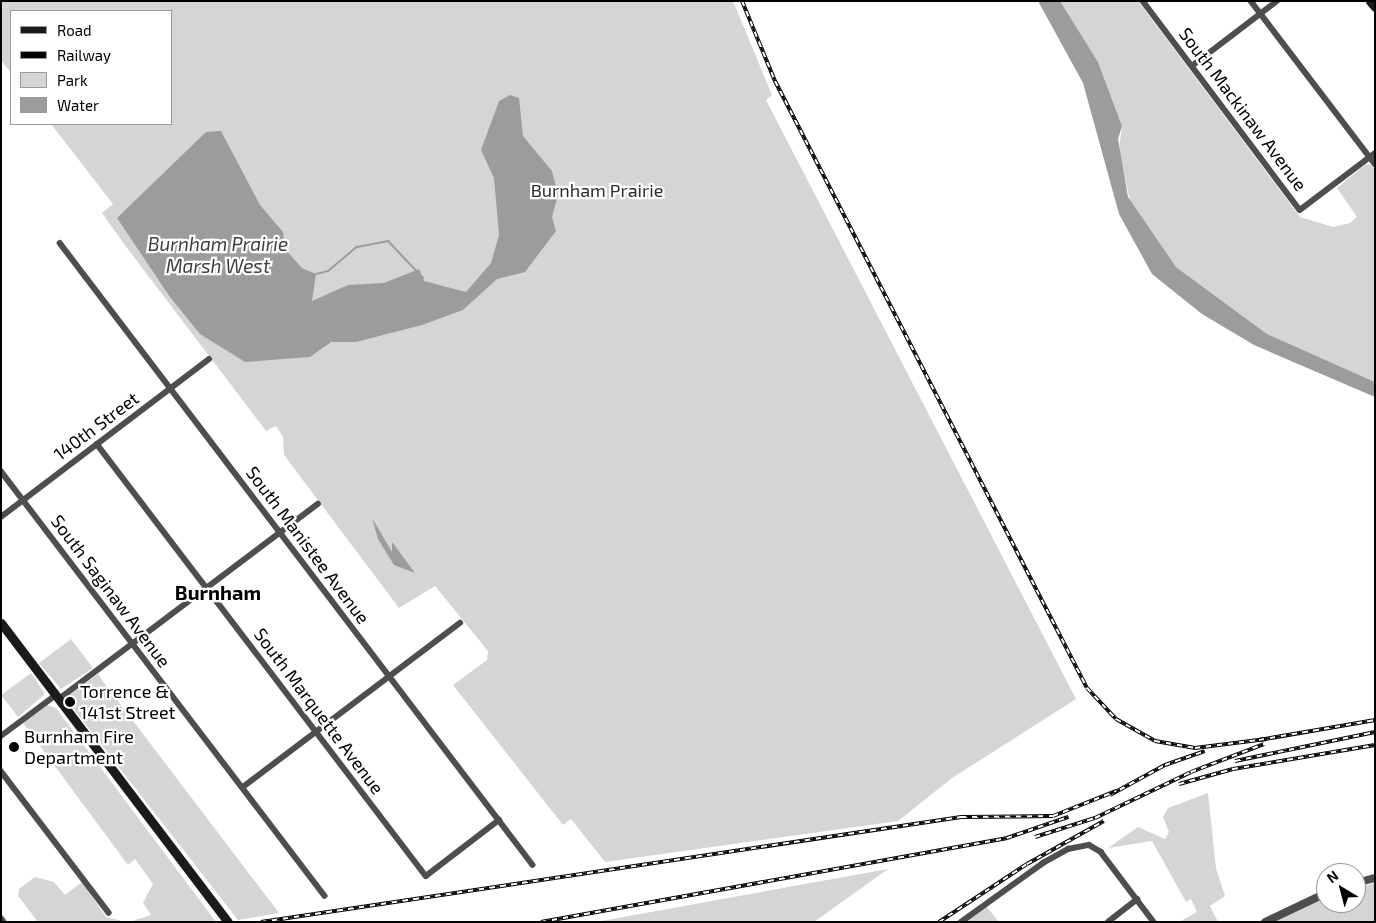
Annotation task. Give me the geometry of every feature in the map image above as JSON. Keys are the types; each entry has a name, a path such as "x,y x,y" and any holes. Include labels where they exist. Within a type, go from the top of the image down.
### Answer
{"main road":[{"path":"1370,1 1375,7"},
{"path":"1,624 228,922"}],"street":[{"name":"South Mackinaw Avenue","path":"1143,1 1300,210 1372,155"},
{"path":"1251,1 1372,155 1375,164"},
{"path":"1192,66 1277,1"},
{"name":"South Manistee Avenue","path":"60,243 533,865"},
{"name":"140th Street","path":"1,517 209,359"},
{"name":"South Marquette Avenue","path":"98,444 426,876 499,820"},
{"name":"South Saginaw Avenue","path":"1,471 325,896"},
{"path":"1,736 133,644 318,504"},
{"path":"243,787 460,623"},
{"path":"1,771 109,913"},
{"path":"961,922 1010,885 1068,849 1089,845 1102,852 1154,922"},
{"path":"1265,922 1316,898"},
{"path":"1108,922 1137,899"},
{"path":"1,918 4,922"}],"green space":[{"name":"Burnham Prairie","path":"1,1 733,1 772,95 766,100 1076,699 952,778 898,821 605,862 571,819 563,825 453,685 487,660 488,651 435,586 399,608 284,455 283,437 276,426 266,431 124,244 102,213 113,204 52,125 172,125 172,10 10,10 10,72 1,60"},
{"path":"1060,1 1138,1 1300,217 1333,227 1350,223 1357,217 1337,188 1366,164 1371,165 1375,170 1375,382 1267,334 1176,267 1131,206 1119,150 1122,126 1098,62"},
{"path":"71,639 93,668 61,689 39,663"},
{"path":"31,673 45,694 18,717 1,695"},
{"path":"98,674 279,913 238,920 65,698"},
{"path":"47,705 56,708 216,922 129,922 151,915 143,903 153,884 135,859 128,865 23,723"},
{"path":"1208,793 1216,868 1225,896 1210,906 1218,922 1179,922 1197,912 1191,899 1186,902 1152,841 1108,848 1138,827 1165,839 1169,832 1163,817 1168,808"},
{"path":"888,869 814,922 596,922"},
{"path":"35,877 54,882 65,895 82,882 106,917 126,922 38,922 18,896 19,889"},
{"path":"1375,883 1375,922 1272,922 1316,902 1316,913 1366,913 1366,885"},
{"path":"986,906 999,922 965,922"}],"water":[{"path":"1038,1 1060,1 1098,62 1122,126 1118,139 1128,197 1176,267 1267,334 1375,382 1375,397 1254,345 1202,314 1152,274 1119,214 1083,83"},
{"name":"Burnham Prairie Marsh West","path":"510,95 519,98 523,136 552,171 558,195 552,217 556,231 525,272 497,279 463,310 422,325 356,342 331,342 310,357 245,362 200,334 170,297 117,218 206,132 221,131 260,205 283,232 285,249 302,268 316,274 312,301 348,285 384,283 419,269 424,281 466,292 491,263 499,235 494,178 481,150 499,101"},
{"path":"372,518 392,552 392,542 415,573 394,565 378,539"}],"waterway":[{"path":"316,274 328,271 357,247 388,241 423,278"}],"railway":[{"path":"742,1 775,81 1087,688 1116,719 1155,741 1195,748 1266,739"},
{"path":"1259,740 1375,720"},
{"path":"1235,761 1375,732"},
{"path":"1035,837 1095,818 1191,772 1264,744"},
{"path":"1179,784 1233,769 1375,745"},
{"path":"1110,795 1165,765 1205,751"},
{"path":"261,922 961,817 1053,816 1116,791"},
{"path":"541,922 1007,838 1068,817"},
{"path":"939,922 1027,864 1104,821"}],"place":[{"name":"Torrence & 141st Street","path":"70,702"},
{"name":"Burnham Fire Department","path":"14,747"}],"district":[{"name":"Burnham","path":"218,592"}]}
